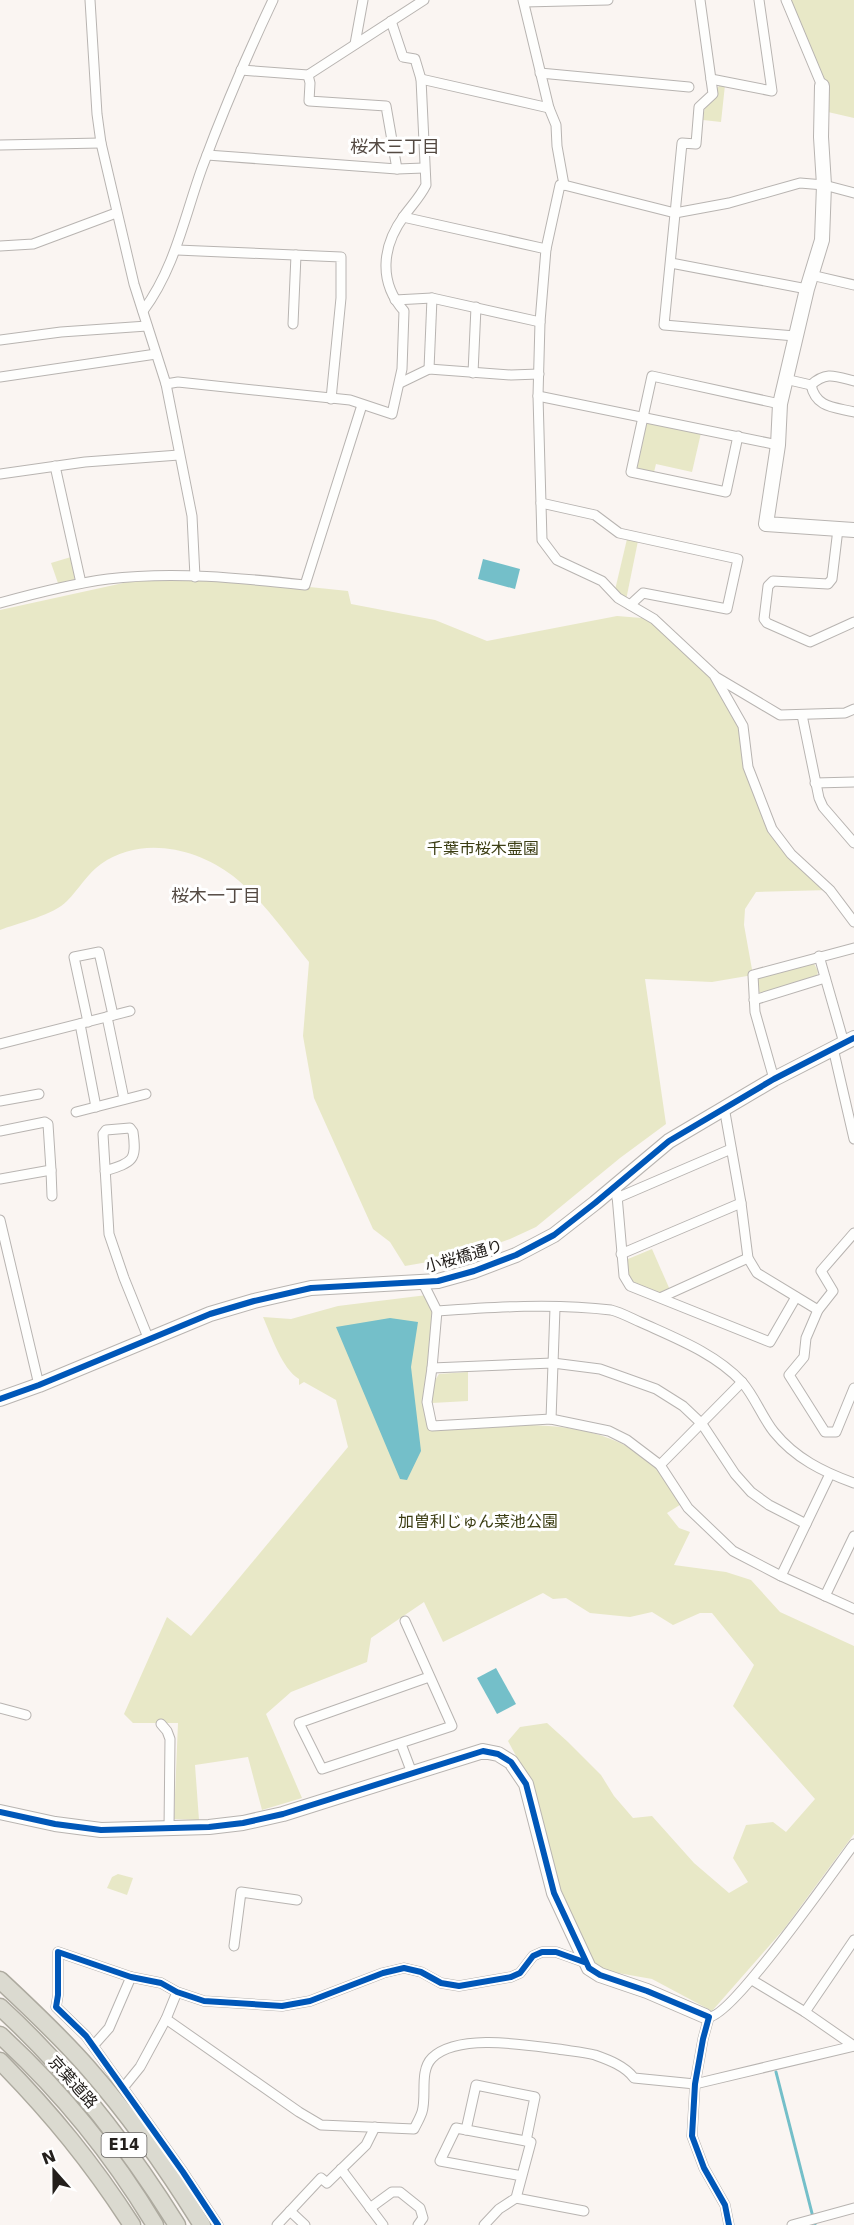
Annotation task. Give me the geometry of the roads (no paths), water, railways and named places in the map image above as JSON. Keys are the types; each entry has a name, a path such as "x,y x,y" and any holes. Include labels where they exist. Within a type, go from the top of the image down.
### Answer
{"highway":[{"path":"0,1980 88,2067 121,2107 172,2177 202,2225"},
{"name":"京葉道路","path":"0,2007 40,2046 98,2111 146,2176 177,2225"},
{"name":"京葉道路","path":"0,2035 50,2084 80,2118 155,2225"},
{"path":"0,2061 63,2128 132,2225"}],"street":[{"path":"90,0 101,143 134,284 166,384 192,516 195,577"},
{"path":"143,311 160,286 177,250 207,155 241,69 273,0"},
{"path":"355,44 361,0"},
{"path":"241,69 308,75 424,0"},
{"path":"564,185 556,125 549,108 524,1 608,0"},
{"path":"700,0 713,94 699,107 696,144 682,143 664,325 795,336"},
{"path":"711,79 772,91 759,0"},
{"path":"786,0 822,86 821,137 824,185 822,240 807,289 780,404 778,446 766,524 854,530"},
{"path":"166,384 178,382 350,400 392,414 400,383 404,311 394,300 386,273 387,247 403,217 420,197 426,185 421,79 415,59 403,57 391,21"},
{"path":"540,73 689,87"},
{"path":"308,75 309,101 386,106 397,168"},
{"path":"421,79 549,108"},
{"path":"0,145 101,143"},
{"path":"207,155 424,168"},
{"path":"854,193 824,185 801,183 729,203 675,213 560,185 546,249 540,322 538,396 542,540 557,560 602,581 618,598 654,619 714,675 780,715 845,713 854,709"},
{"path":"0,246 33,244 116,213"},
{"path":"403,217 546,249"},
{"path":"177,250 341,257 341,298 331,399"},
{"path":"292,324 296,255"},
{"path":"671,263 807,289"},
{"path":"811,275 854,285"},
{"path":"394,300 432,298 540,322"},
{"path":"429,369 432,298"},
{"path":"473,373 476,307"},
{"path":"0,340 61,332 147,326"},
{"path":"0,377 156,354"},
{"path":"400,383 429,369 473,373 539,374"},
{"path":"811,385 820,377 831,375 854,381"},
{"path":"738,436 726,492 631,472 652,376 780,404"},
{"path":"785,380 811,385"},
{"path":"811,385 813,396 821,404 854,412"},
{"path":"538,396 643,416 778,446"},
{"path":"0,603 81,583 155,576 251,579 305,585 362,405"},
{"path":"0,474 55,466 179,455"},
{"path":"55,466 81,583"},
{"path":"541,503 595,515 619,533 738,559 727,609 643,593 630,605"},
{"path":"838,529 832,579 828,584 773,581 768,586 764,619 767,623 810,642 854,622"},
{"path":"714,675 743,726 748,767 772,829 791,854 830,890 854,922"},
{"path":"802,715 815,783 823,807 854,843"},
{"path":"815,783 854,782"},
{"path":"774,1079 755,1012 753,975 854,948"},
{"path":"96,1107 74,957 99,952 124,1099"},
{"path":"819,956 844,1043 854,1139"},
{"path":"754,1000 825,978"},
{"path":"0,1044 130,1011"},
{"name":"小桜橋通り","path":"0,1399 210,1314 254,1301 311,1288 348,1284 438,1281 516,1256 554,1235 617,1191 669,1140 774,1079 844,1043"},
{"path":"0,1101 39,1094"},
{"path":"76,1112 146,1094"},
{"path":"724,1107 748,1258 757,1273 819,1310"},
{"path":"0,1131 45,1122 48,1124 52,1197"},
{"path":"105,1171 132,1158 136,1151 133,1131 130,1128 106,1130 103,1134 105,1171 110,1234 124,1278 149,1340"},
{"path":"731,1149 617,1191 624,1276 630,1286 770,1342 796,1297"},
{"path":"0,1179 51,1170"},
{"path":"621,1254 741,1203"},
{"path":"0,1225 39,1385"},
{"path":"854,1233 822,1271 833,1291 819,1310 806,1338 804,1357 789,1375 825,1432 836,1431 854,1388"},
{"path":"662,1298 748,1258"},
{"path":"423,1283 437,1311 427,1402 432,1426 551,1419 609,1431 627,1440 660,1465 688,1508 733,1551 854,1609"},
{"path":"437,1311 490,1308 613,1311 708,1355 742,1382 774,1432 790,1449 808,1463 854,1483"},
{"path":"551,1419 555,1308"},
{"path":"432,1368 553,1363 600,1368 656,1389 683,1406 702,1424 735,1474 751,1492 769,1505 806,1524"},
{"path":"660,1465 742,1382"},
{"path":"781,1576 830,1474"},
{"path":"825,1596 854,1536"},
{"path":"405,1621 452,1726 322,1769 299,1723 429,1677"},
{"path":"0,1708 26,1714"},
{"path":"161,1724 170,1739 169,1828"},
{"path":"401,1743 412,1773"},
{"path":"0,1812 55,1824 101,1830 243,1823 263,1819 483,1751 498,1754 511,1762 526,1784 554,1893 589,1968 600,1975 647,1991 707,2017 714,2017 752,1980 854,1844"},
{"path":"234,1946 241,1892 297,1900"},
{"path":"805,2012 854,1940"},
{"path":"218,2225 86,2036 56,2007 58,1952 131,1977 161,1983 177,1992 204,2001 282,2006 310,2001 384,1973 404,1968 421,1972 441,1983 459,1986 511,1977 520,1973 533,1956 542,1952 556,1952 585,1962"},
{"path":"93,2046 109,2028 131,1977"},
{"path":"752,1980 805,2012 854,2046"},
{"path":"123,2088 140,2067 166,2019 177,1992"},
{"path":"707,2017 695,2084 692,2136 704,2168 725,2205 729,2225"},
{"path":"166,2019 298,2112 321,2125 414,2129 423,2111 426,2068 431,2059 444,2050 466,2044 526,2045 592,2054 613,2062 634,2078 695,2084 854,2046"},
{"path":"466,2130 476,2085 535,2097 526,2141"},
{"path":"277,2225 321,2178 327,2183 366,2145 375,2127"},
{"path":"484,2225 499,2209 516,2198 522,2176 531,2142 456,2128 440,2161 522,2176"},
{"path":"341,2169 383,2225"},
{"path":"370,2208 392,2192 400,2192 420,2208 423,2218 418,2225"},
{"path":"516,2198 584,2211"},
{"path":"792,2225 854,2208"},
{"path":"290,2211 306,2225"}],"water":[{"path":"483,559 520,569 515,589 478,579"},
{"path":"390,1318 418,1322 411,1367 421,1451 407,1480 400,1479 336,1327"},
{"path":"496,1668 516,1704 497,1714 477,1678"}],"waterway":[{"path":"776,2072 815,2225"}],"district":[{"name":"桜木三丁目","path":"395,146"},
{"name":"桜木一丁目","path":"216,895"}],"park label":[{"name":"千葉市桜木霊園","path":"483,848"},
{"name":"加曽利じゅん菜池公園","path":"478,1521"}]}
